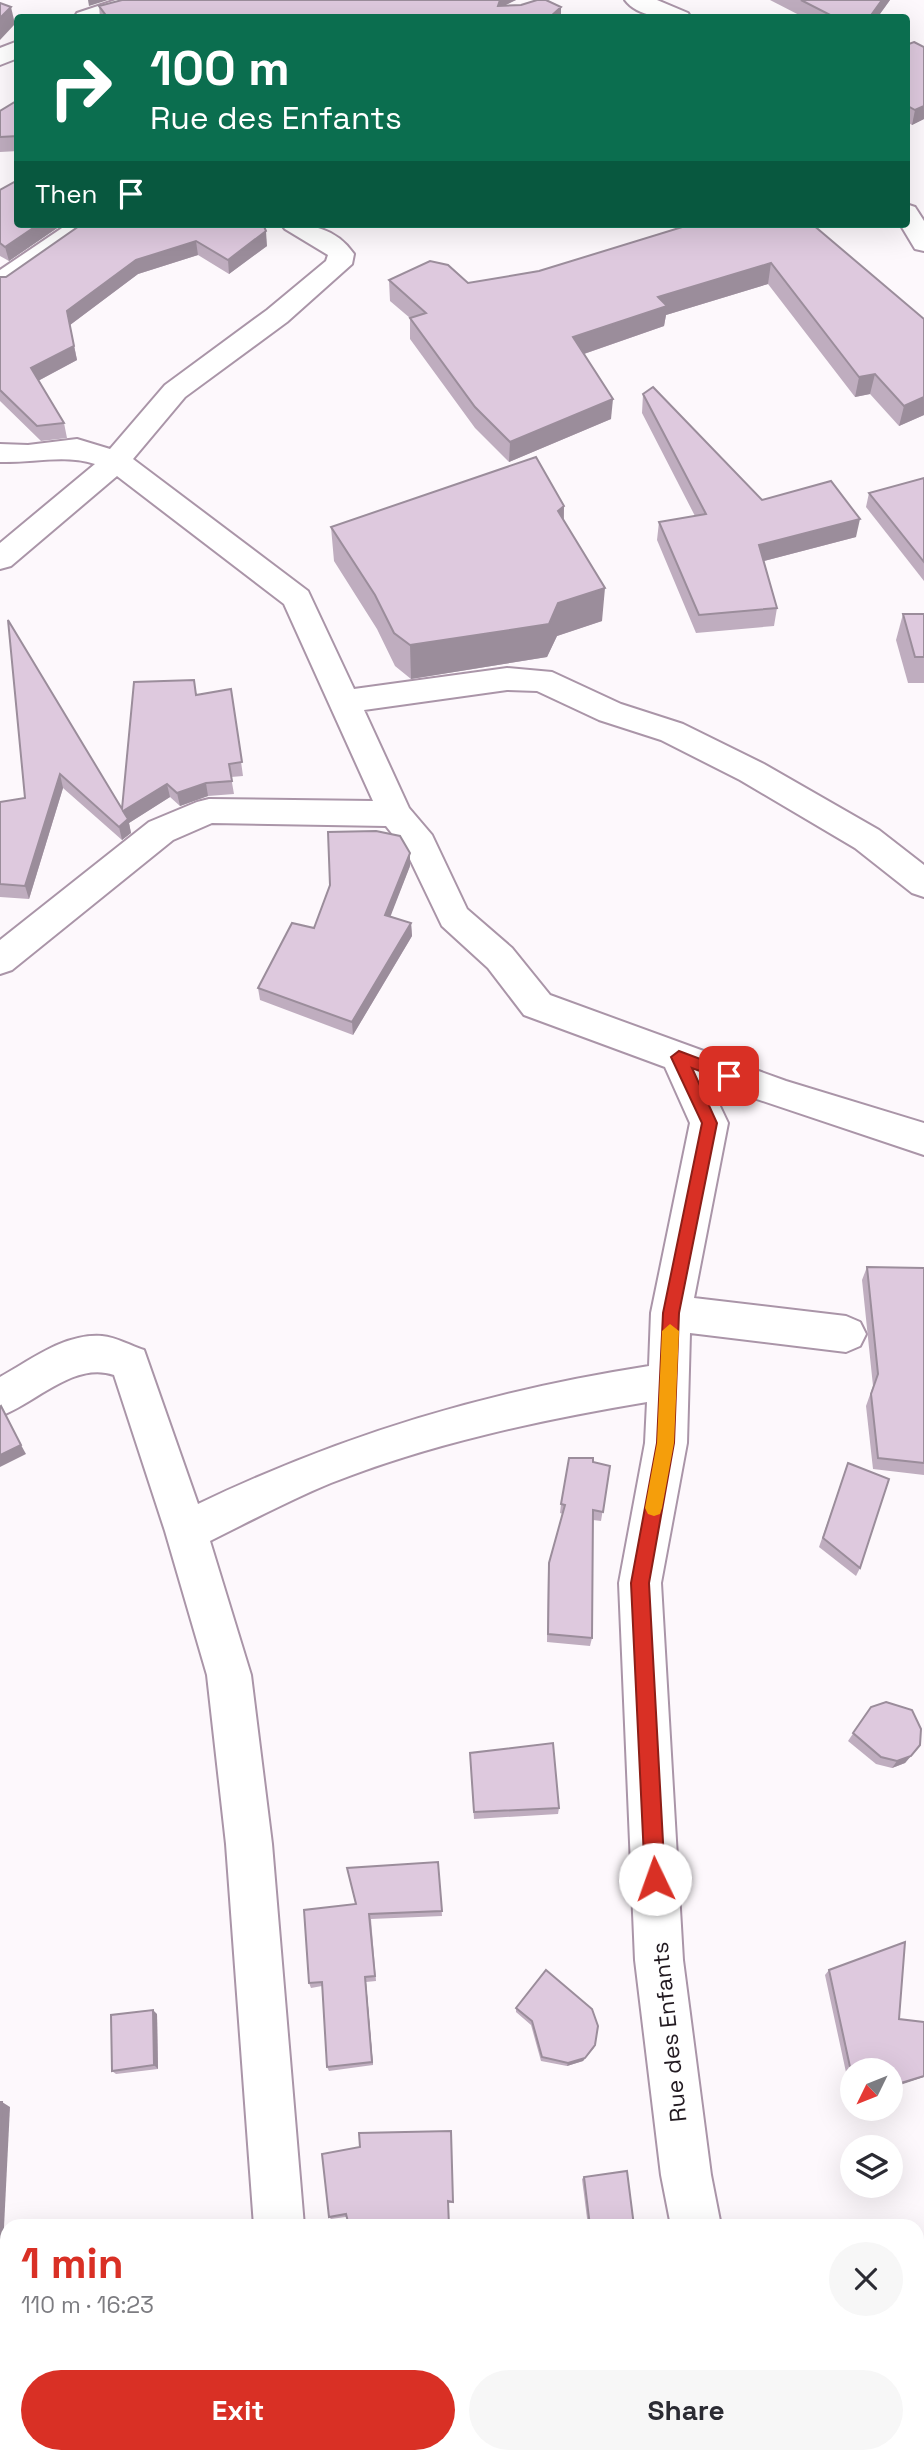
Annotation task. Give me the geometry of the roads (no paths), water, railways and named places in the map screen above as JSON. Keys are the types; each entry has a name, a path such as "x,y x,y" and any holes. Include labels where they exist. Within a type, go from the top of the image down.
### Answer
{"street":[{"path":"97,14 139,0"},
{"path":"637,0 670,14"},
{"path":"910,219 924,243"},
{"path":"0,283 49,246 80,228"},
{"path":"0,559 116,461 175,391 277,316 339,264 341,254 330,243 302,228"},
{"path":"0,453 28,454 77,448 116,461 297,598 395,814 421,844 454,917 500,958 537,1004 780,1094 924,1139"},
{"path":"344,702 507,679 541,680 610,712 672,732 752,772 867,839 924,884"},
{"path":"0,960 161,831 187,819 209,811 395,814"},
{"name":"Rue des Enfants","path":"679,1057 709,1123 671,1313 666,1443 640,1583 659,1960 686,2175 695,2219"},
{"path":"671,1313 845,1334"},
{"path":"0,1398 77,1355 104,1354 130,1363 186,1531 229,1675 249,1844 278,2219"},
{"path":"186,1531 321,1468 452,1426 600,1391 668,1381"}]}
